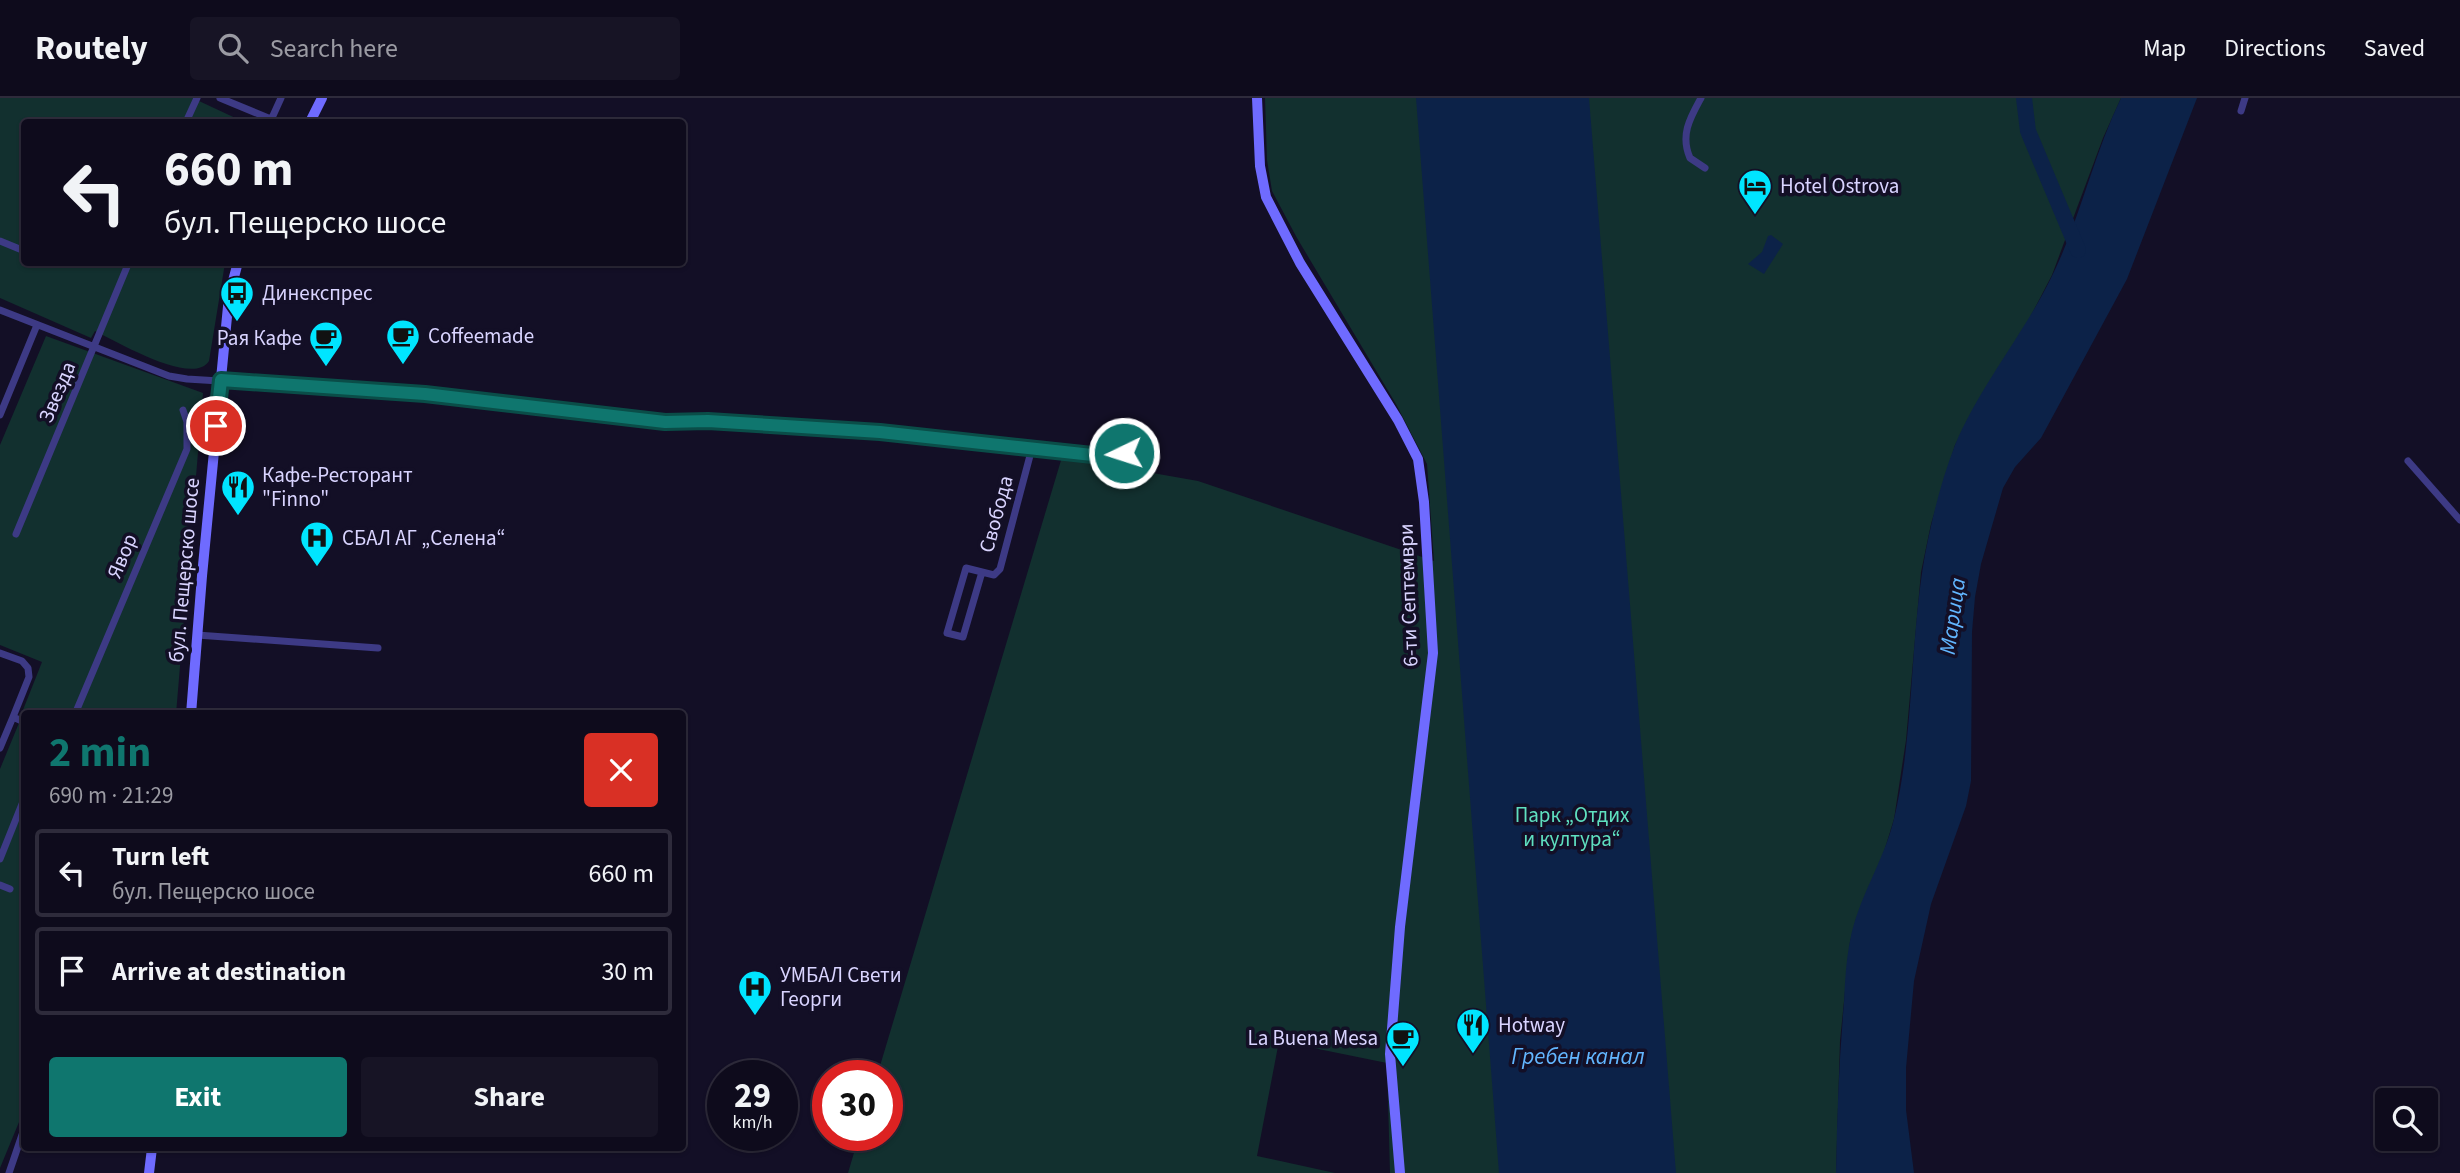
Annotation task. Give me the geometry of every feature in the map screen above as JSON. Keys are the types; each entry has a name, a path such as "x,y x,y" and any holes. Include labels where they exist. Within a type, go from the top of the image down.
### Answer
{"street":[{"path":"188,119 197,98"},
{"path":"220,98 267,119"},
{"path":"270,119 281,98"},
{"path":"311,119 321,98"},
{"name":"6-ти Септември","path":"1257,98 1260,166 1266,197 1300,263 1398,420 1418,459 1424,497 1433,653 1400,927 1390,1055 1400,1173"},
{"path":"1701,98 1687,124 1685,139 1690,158 1705,168"},
{"path":"2241,111 2245,98"},
{"path":"0,242 21,250"},
{"name":"Звезда","path":"16,534 127,266"},
{"name":"бул. Пещерско шосе","path":"191,710 229,296 237,266"},
{"path":"0,310 169,376 187,379 425,394 665,422 708,421 880,432 1111,457 1124,453 1133,439"},
{"path":"0,415 37,325"},
{"name":"Явор","path":"77,710 187,449 187,422 183,410"},
{"name":"Свобода","path":"982,572 963,637 947,633 966,568 982,572 994,575 1000,569 1032,448"},
{"path":"2408,461 2460,520"},
{"path":"197,635 378,648"},
{"path":"0,653 22,662 28,667 29,677 0,748"},
{"path":"13,718 21,721"},
{"path":"0,859 21,806"},
{"path":"0,886 10,889"},
{"path":"9,1173 21,1138"},
{"path":"149,1173 152,1151"}],"green space":[{"path":"0,98 200,98 199,101 238,119 21,119 21,266 225,266 209,361 200,368 171,366 95,331 91,338 0,298"},
{"name":"Парк „Отдих и култура“","path":"1265,98 2121,98 2103,138 2052,275 1955,445 1931,524 1921,572 1906,740 1894,819 1850,942 1840,1041 1836,1173 1390,1173 1387,1063 1279,1041 1257,1156 1335,1173 848,1173 855,1151 903,1151 903,1060 882,1060 1062,457 1198,481 1434,561 1427,464 1396,404 1272,191 1267,160"},
{"path":"46,336 203,393 176,710 23,710 42,662 0,645 0,445"},
{"path":"19,723 21,724 21,1117 0,1168 0,769"}],"water":[{"name":"Гребен канал","path":"1416,98 1589,98 1676,1173 1499,1173"},
{"name":"Марица","path":"2121,98 2197,98 2127,279 2041,438 2015,467 2003,488 1981,564 1972,632 1971,781 1966,806 1931,904 1914,981 1906,1068 1906,1110 1914,1173 1836,1173 1840,1067 1849,949 1859,910 1894,819 1906,746 1919,599 1936,506 1951,455 1965,423 2028,320 2061,256 2102,142"},
{"path":"1771,235 1783,244 1764,274 1748,264 1762,252 1768,236"}],"waterway":[{"path":"2024,98 2028,131 2078,250"}],"place":[{"name":"Hotel Ostrova","path":"1755,216"},
{"name":"Динекспрес","path":"237,323"},
{"name":"Coffeemade","path":"403,366"},
{"name":"Рая Кафе","path":"326,368"},
{"name":"Кафе-Ресторант \"Finno\"","path":"238,517"},
{"name":"СБАЛ АГ „Селена“","path":"317,568"},
{"name":"УМБАЛ Свети Георги","path":"755,1017"},
{"name":"Hotway","path":"1473,1055"},
{"name":"La Buena Mesa","path":"1403,1068"}],"route":[{"path":"216,426 221,380 425,394 665,422 708,421 880,432 1111,457 1124,453"}]}
